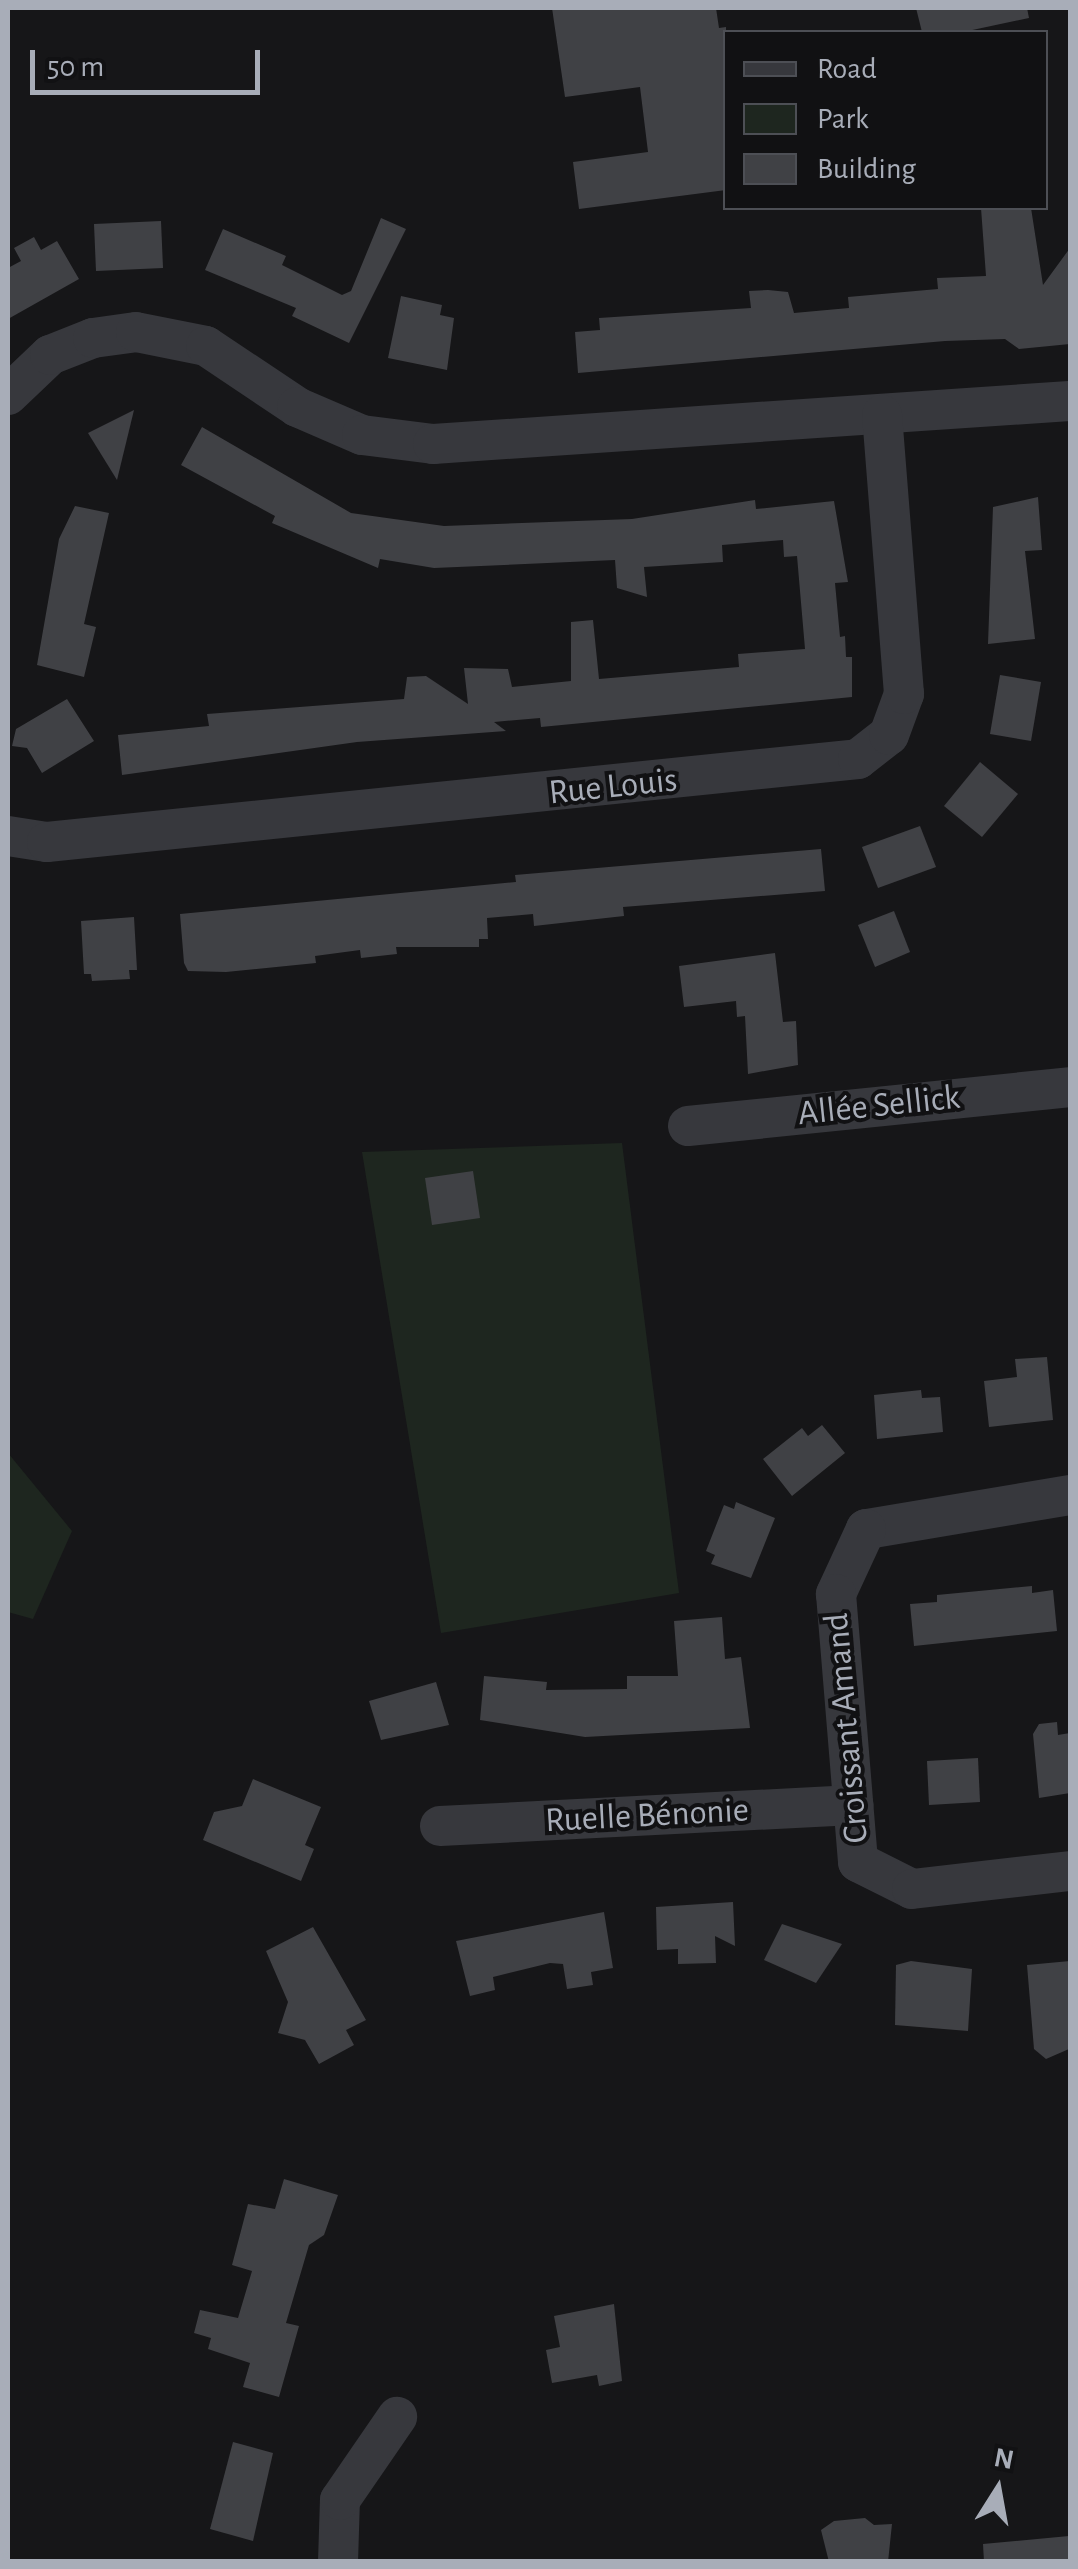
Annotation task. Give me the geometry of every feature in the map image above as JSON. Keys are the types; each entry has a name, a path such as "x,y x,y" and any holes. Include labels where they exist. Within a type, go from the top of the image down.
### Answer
{"street":[{"path":"8,395 50,354 93,338 136,332 206,346 298,408 362,435 433,444 1070,401"},
{"name":"Rue Louis","path":"8,836 66,840 858,759 889,735 904,694 882,415"},
{"name":"Allée Sellick","path":"688,1126 1070,1087"},
{"name":"Croissant Amand","path":"1070,1495 866,1529 836,1594 858,1862 912,1889 1070,1871"},
{"name":"Ruelle Bénonie","path":"440,1826 853,1804"},
{"path":"338,2562 340,2500 397,2416"}],"green space":[{"path":"622,1143 679,1593 441,1633 362,1152"},
{"path":"8,1453 72,1531 33,1619 8,1612"}],"building":[{"path":"552,8 716,8 719,28 726,27 723,190 579,209 573,162 648,152 640,87 565,97"},
{"path":"916,8 1027,8 1029,18 972,30 922,30"},
{"path":"981,210 1031,210 1043,285 1070,248 1070,344 1019,349 1005,339 945,341 578,373 575,332 600,330 599,318 751,308 749,291 768,290 788,292 794,313 849,308 848,297 938,289 937,278 986,276"},
{"path":"381,218 406,229 349,343 292,316 296,308 205,270 223,229 286,256 282,265 342,295 351,291"},
{"path":"161,221 163,268 96,271 94,224"},
{"path":"34,237 41,250 57,241 79,279 8,319 8,268 21,261 14,248"},
{"path":"401,296 442,305 440,315 454,318 447,370 388,358"},
{"path":"134,410 117,480 88,433"},
{"path":"202,427 351,513 444,526 632,519 755,500 756,509 834,501 848,582 835,583 840,637 845,636 846,657 852,657 852,697 541,727 540,718 494,722 506,731 357,742 122,775 118,735 209,726 207,714 404,699 407,677 426,676 468,704 464,668 508,669 512,687 571,681 571,622 593,620 599,679 739,667 738,654 805,649 797,556 784,557 783,540 722,545 723,562 644,567 647,597 617,588 615,560 434,568 380,559 378,568 272,523 275,516 181,465"},
{"path":"1038,497 1042,550 1025,551 1035,639 988,644 993,507"},
{"path":"75,506 109,513 84,624 96,627 84,677 37,665 59,539"},
{"path":"1000,675 1041,682 1031,741 990,734"},
{"path":"67,699 94,741 42,773 27,748 12,746 16,729"},
{"path":"980,762 1018,794 982,837 944,806"},
{"path":"920,826 936,867 878,888 862,847"},
{"path":"821,849 825,891 623,907 624,916 534,926 533,914 487,918 488,939 479,939 479,947 396,947 397,954 361,958 360,950 315,956 316,963 226,972 188,971 184,963 180,914 516,882 515,875"},
{"path":"894,911 910,952 875,967 858,925"},
{"path":"134,917 137,970 129,970 130,979 92,981 91,974 84,974 81,921"},
{"path":"775,953 783,1022 796,1021 798,1065 748,1074 745,1016 737,1017 736,1001 684,1007 679,966"},
{"path":"473,1171 480,1218 432,1225 425,1178"},
{"path":"1047,1357 1053,1420 989,1427 984,1381 1017,1377 1015,1359"},
{"path":"921,1390 922,1398 940,1397 943,1432 877,1439 874,1395"},
{"path":"822,1425 845,1453 792,1496 763,1459 802,1428 808,1436"},
{"path":"736,1502 775,1518 751,1578 711,1564 715,1555 706,1551 724,1505 734,1509"},
{"path":"1032,1586 1032,1593 1053,1590 1057,1631 914,1646 910,1604 937,1602 937,1595"},
{"path":"722,1617 725,1659 741,1657 750,1728 585,1737 480,1720 484,1676 547,1682 546,1690 627,1689 627,1676 678,1676 674,1621"},
{"path":"436,1682 449,1725 381,1740 369,1701"},
{"path":"1057,1722 1058,1735 1070,1733 1070,1793 1039,1798 1033,1734 1039,1724"},
{"path":"978,1758 980,1802 929,1805 927,1761"},
{"path":"253,1779 321,1807 305,1845 314,1849 301,1881 203,1840 214,1812 242,1806"},
{"path":"733,1902 735,1946 715,1936 716,1963 678,1964 678,1949 657,1950 656,1907"},
{"path":"604,1912 613,1968 591,1972 593,1985 567,1989 563,1964 550,1963 493,1977 495,1990 470,1996 456,1941"},
{"path":"782,1924 842,1944 816,1983 764,1960"},
{"path":"313,1927 366,2020 346,2030 354,2045 319,2064 305,2040 278,2033 288,2002 266,1951"},
{"path":"911,1961 972,1969 968,2031 895,2025 896,1965"},
{"path":"1070,1961 1069,2049 1046,2059 1034,2049 1027,1965"},
{"path":"284,2179 338,2195 324,2235 309,2245 286,2323 299,2326 279,2397 243,2387 250,2363 208,2349 211,2338 194,2333 200,2310 238,2318 252,2271 232,2265 248,2204 275,2209"},
{"path":"614,2304 622,2381 599,2386 597,2375 552,2383 546,2350 560,2347 554,2316"},
{"path":"233,2442 273,2453 253,2541 210,2529"},
{"path":"865,2518 874,2525 892,2524 888,2562 829,2562 821,2530 834,2521"},
{"path":"1069,2536 1070,2562 984,2562 983,2544"}]}
